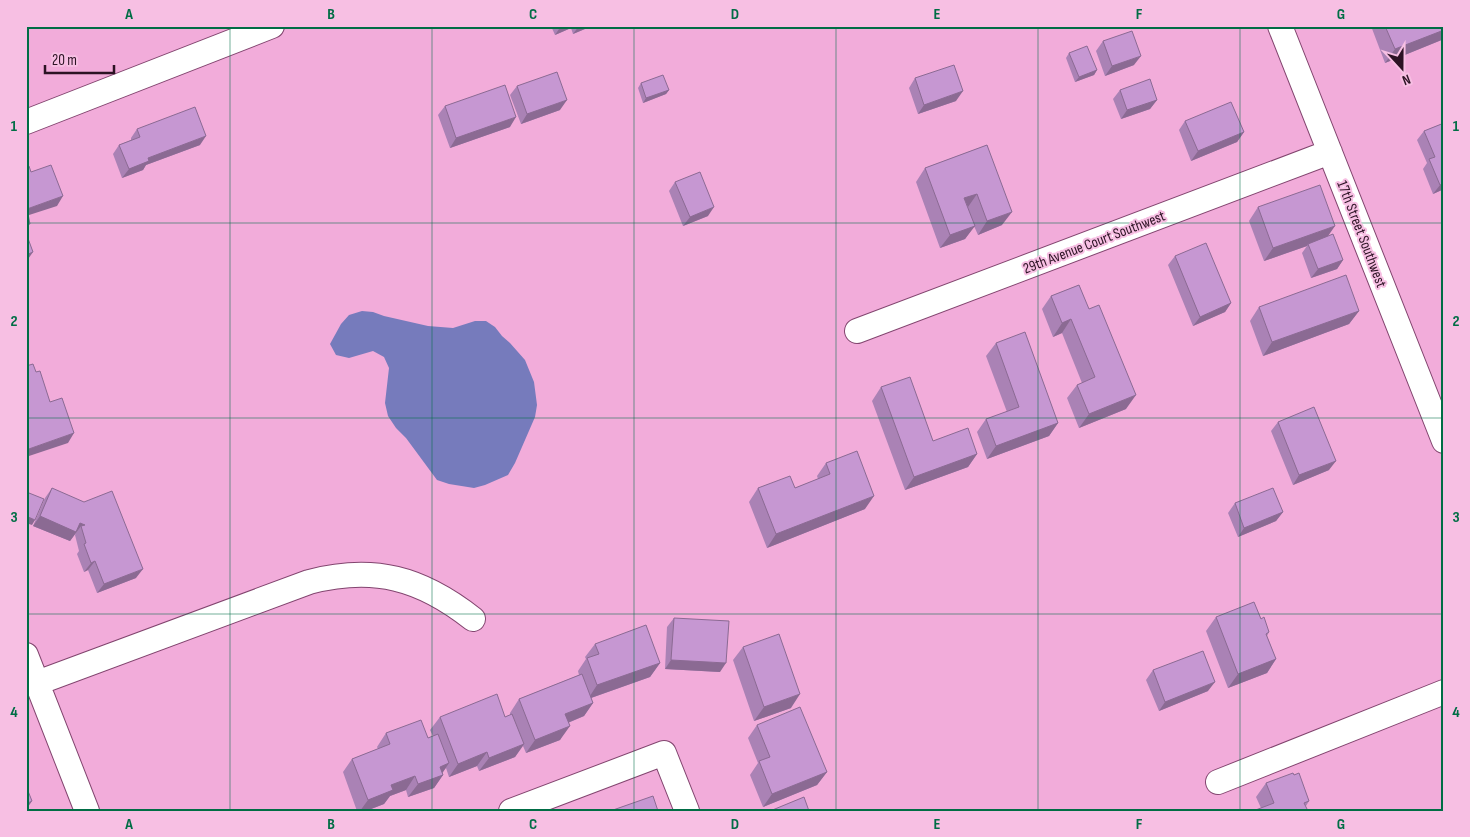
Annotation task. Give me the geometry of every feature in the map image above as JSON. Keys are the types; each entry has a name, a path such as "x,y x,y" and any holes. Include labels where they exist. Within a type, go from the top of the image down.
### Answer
{"street":[{"path":"26,122 272,26"},
{"name":"17th Street Southwest","path":"1280,26 1444,441"},
{"name":"29th Avenue Court Southwest","path":"857,331 1330,152"},
{"path":"38,683 309,582 330,576 368,574 402,580 439,595 473,619"},
{"path":"26,654 87,811"},
{"path":"1218,782 1444,692"},
{"path":"511,811 664,753 687,811"}],"water":[{"path":"362,311 428,326 453,328 475,321 486,321 495,327 510,343 525,360 534,382 537,405 535,417 508,475 474,488 437,480 388,416 385,403 389,368 384,357 373,351 349,358 336,355 330,344 341,324 349,315"}],"building":[{"path":"1385,26 1444,26 1444,30 1395,49"},
{"path":"1132,31 1141,56 1112,66 1103,41"},
{"path":"1087,46 1097,70 1079,77 1069,53"},
{"path":"954,65 963,91 924,105 915,78"},
{"path":"557,72 567,100 527,114 517,86"},
{"path":"663,75 669,90 646,98 641,83"},
{"path":"1150,79 1157,100 1127,110 1120,90"},
{"path":"505,85 516,117 456,138 445,106"},
{"path":"1231,102 1244,132 1198,151 1185,121"},
{"path":"195,107 206,136 148,158 149,161 129,169 119,145 140,137 137,129"},
{"path":"1444,123 1444,183 1440,185 1429,159 1435,157 1424,131"},
{"path":"987,145 1012,212 987,221 977,194 964,198 975,226 950,235 925,168"},
{"path":"51,165 63,196 27,209 30,224 26,225 26,167 29,166 31,172"},
{"path":"700,172 714,207 690,217 675,182"},
{"path":"1320,185 1335,226 1273,248 1258,207"},
{"path":"26,233 33,252 26,255"},
{"path":"1333,234 1343,260 1318,269 1308,244"},
{"path":"1206,243 1231,303 1200,317 1175,256"},
{"path":"1346,275 1359,311 1272,342 1259,307"},
{"path":"1079,285 1089,309 1099,305 1136,395 1089,414 1077,385 1095,377 1071,319 1062,323 1051,296"},
{"path":"1025,332 1058,423 996,446 986,419 1019,407 996,343"},
{"path":"33,364 36,372 40,371 50,402 62,398 74,433 26,450 26,366"},
{"path":"910,377 933,441 968,428 977,454 914,477 881,387"},
{"path":"1314,407 1336,461 1299,475 1278,422"},
{"path":"857,451 874,496 776,534 758,488 790,476 795,488 830,474 826,463"},
{"path":"52,488 84,502 112,491 143,569 104,584 95,561 91,563 84,544 86,543 81,526 85,525 80,523 76,532 40,516"},
{"path":"1273,488 1283,512 1244,528 1235,503"},
{"path":"29,493 44,499 35,520 26,516 26,500"},
{"path":"1254,602 1261,619 1264,617 1269,632 1266,634 1276,659 1238,674 1216,617"},
{"path":"674,618 729,621 726,663 671,660"},
{"path":"646,625 660,663 597,685 587,658 599,654 595,644"},
{"path":"779,634 800,694 764,707 743,647"},
{"path":"1203,651 1215,682 1165,702 1153,670"},
{"path":"582,674 593,703 565,714 570,726 535,740 519,699"},
{"path":"497,694 505,717 512,714 524,744 489,758 487,752 458,764 440,717"},
{"path":"800,707 827,772 772,794 759,761 770,757 757,725"},
{"path":"421,720 428,738 438,734 449,763 440,767 443,775 418,784 415,776 391,785 393,790 368,800 352,759 390,744 386,733"},
{"path":"1293,773 1294,775 1299,773 1309,801 1304,803 1308,811 1253,811 1274,803 1266,783"},
{"path":"26,786 32,801 26,804"},
{"path":"653,796 658,811 613,811 613,810"},
{"path":"804,797 809,811 770,811"}]}
